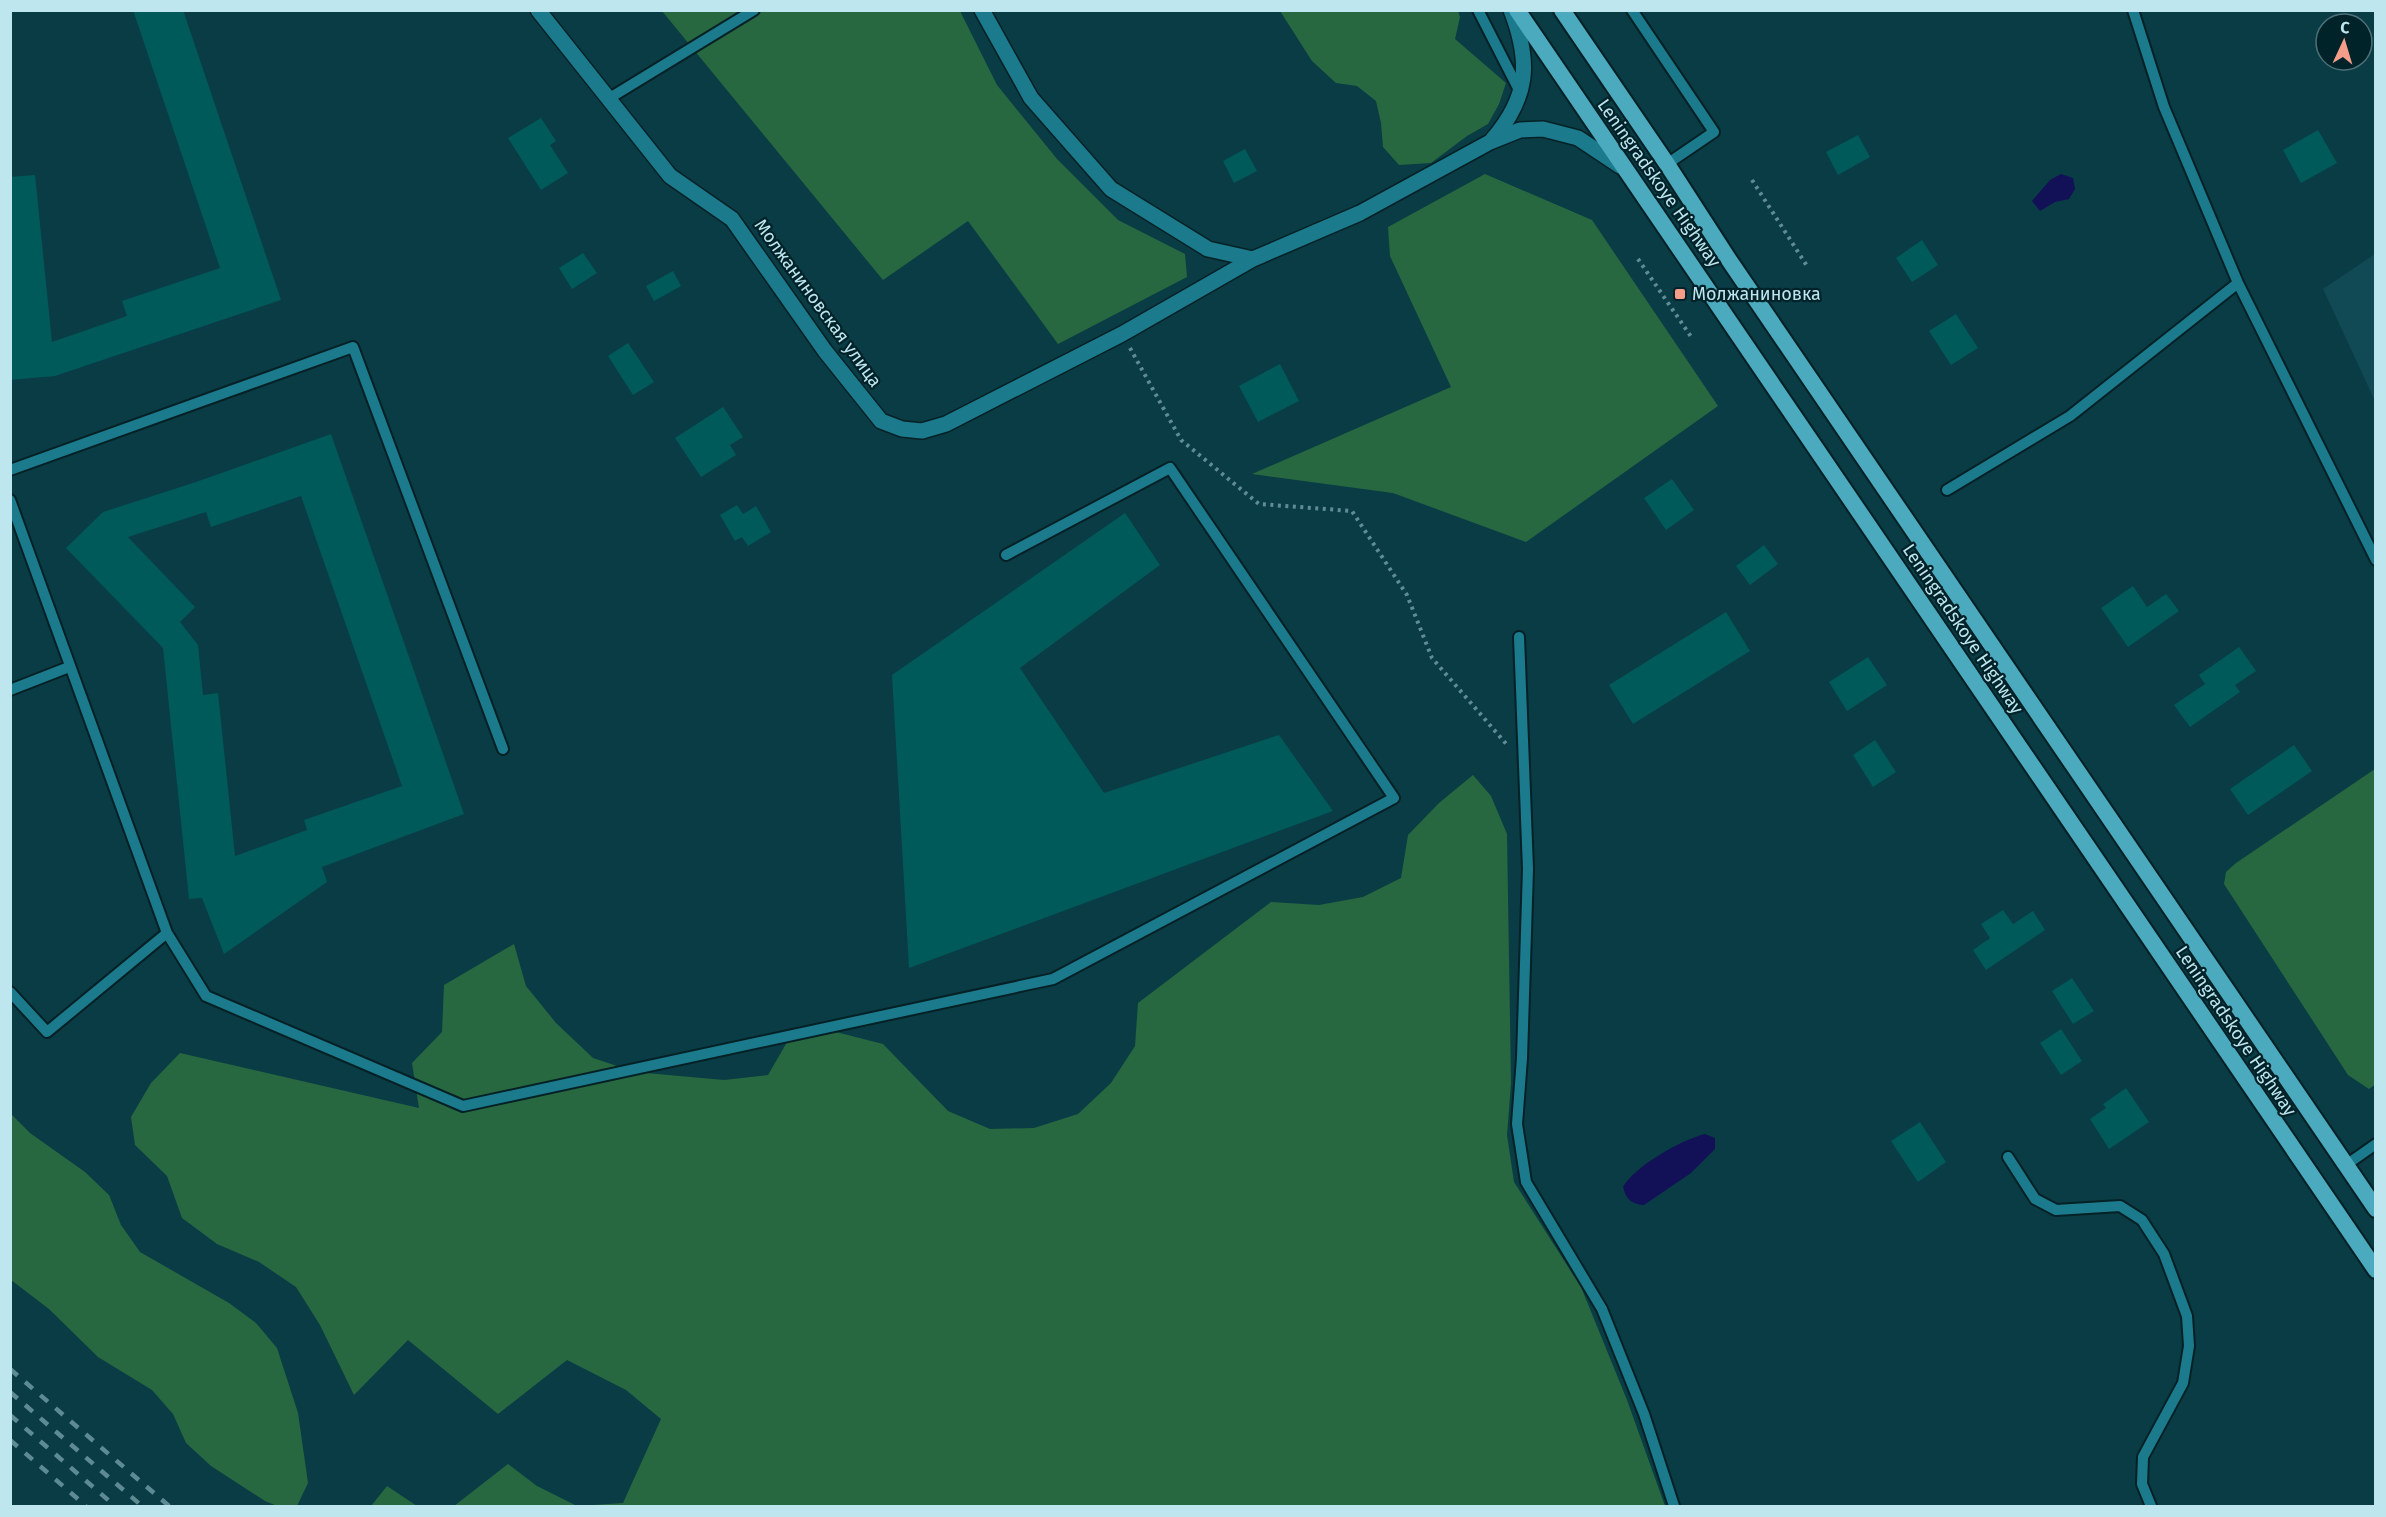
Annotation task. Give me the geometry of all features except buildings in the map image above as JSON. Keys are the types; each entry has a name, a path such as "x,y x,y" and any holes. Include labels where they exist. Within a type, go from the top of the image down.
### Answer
{"highway":[{"name":"Leningradskoye Highway","path":"1517,10 2376,1270"},
{"name":"Leningradskoye Highway","path":"1562,10 1736,270 2376,1209"}],"street":[{"name":"Молжаниновская улица","path":"538,10 670,176 732,219 825,351 881,421 902,429 922,432 946,424 1122,334 1253,259 1360,213 1490,142 1520,130 1543,129 1578,138 1601,151 1627,171"},
{"path":"982,10 1031,98 1111,189 1208,249 1253,259"},
{"name":"Молжаниновская улица","path":"1490,142 1507,122 1520,92 1524,63 1522,43 1511,10"}],"lane":[{"path":"608,99 754,10"},
{"path":"1478,10 1520,92"},
{"path":"1632,10 1714,132 1667,164"},
{"path":"2133,10 2164,107 2238,284 2376,560"},
{"path":"1947,490 2070,416 2238,284"},
{"path":"10,470 353,347 502,749"},
{"path":"10,500 167,933 206,996 463,1106 1053,979 1394,798 1170,468 1006,555"},
{"path":"1519,637 1528,869 1522,1058 1517,1124 1526,1182 1602,1309 1644,1414 1674,1506"},
{"path":"10,690 69,667"},
{"path":"10,992 47,1032 167,933"},
{"path":"2346,1165 2376,1144"},
{"path":"2008,1157 2035,1199 2056,1210 2120,1206 2142,1220 2164,1254 2187,1316 2189,1346 2183,1383 2143,1457 2142,1484 2151,1506"}],"path":[{"path":"1752,180 1807,266"},
{"path":"1638,259 1692,338"},
{"path":"1122,334 1181,440 1258,504 1352,511 1407,595 1432,658 1523,763"}],"shaded area":[{"path":"2061,174 2073,178 2075,189 2069,199 2055,202 2040,211 2032,201 2050,180"},
{"path":"2375,254 2375,401 2323,289"},
{"path":"1705,1134 1715,1138 1715,1149 1691,1173 1644,1205 1632,1202 1628,1198 1623,1187 1638,1171 1672,1148"}],"green space":[{"path":"662,11 960,11 997,85 1057,159 1118,220 1185,254 1187,277 1058,344 968,221 883,280"},
{"path":"1280,11 1458,11 1460,17 1455,39 1506,83 1499,104 1488,124 1467,136 1431,163 1399,165 1383,147 1376,101 1357,86 1336,83 1312,61"},
{"path":"1485,174 1592,220 1718,406 1526,542 1393,493 1252,474 1451,387 1390,256 1388,227"},
{"path":"2375,769 2376,1084 2369,1089 2348,1075 2224,884 2226,872 2236,863"},
{"path":"1473,775 1491,796 1507,834 1511,1083 1507,1135 1514,1182 1581,1287 1627,1400 1665,1506 577,1506 623,1503 661,1419 626,1390 567,1360 498,1414 408,1340 354,1395 320,1325 296,1287 259,1262 217,1244 182,1218 167,1176 135,1145 131,1117 151,1083 180,1053 419,1108 412,1063 442,1032 444,985 514,944 526,986 556,1023 593,1058 635,1072 724,1080 768,1075 790,1037 836,1032 883,1044 948,1111 990,1129 1034,1128 1078,1114 1111,1083 1135,1046 1138,1003 1271,902 1319,905 1363,897 1401,878 1408,835 1439,803"},
{"path":"10,1113 30,1133 85,1172 109,1195 121,1225 140,1252 229,1303 256,1323 277,1348 298,1413 308,1483 297,1506 277,1506 265,1501 211,1466 186,1443 173,1414 152,1390 98,1357 49,1309 11,1280"},
{"path":"508,1464 537,1486 577,1506 454,1506"},
{"path":"387,1486 417,1506 371,1506"}],"railway":[{"path":"10,1369 169,1506"},
{"path":"10,1392 142,1506"},
{"path":"10,1415 115,1506"},
{"path":"10,1440 86,1506"}],"place":[{"name":"Молжаниновка","path":"1680,294"}]}
